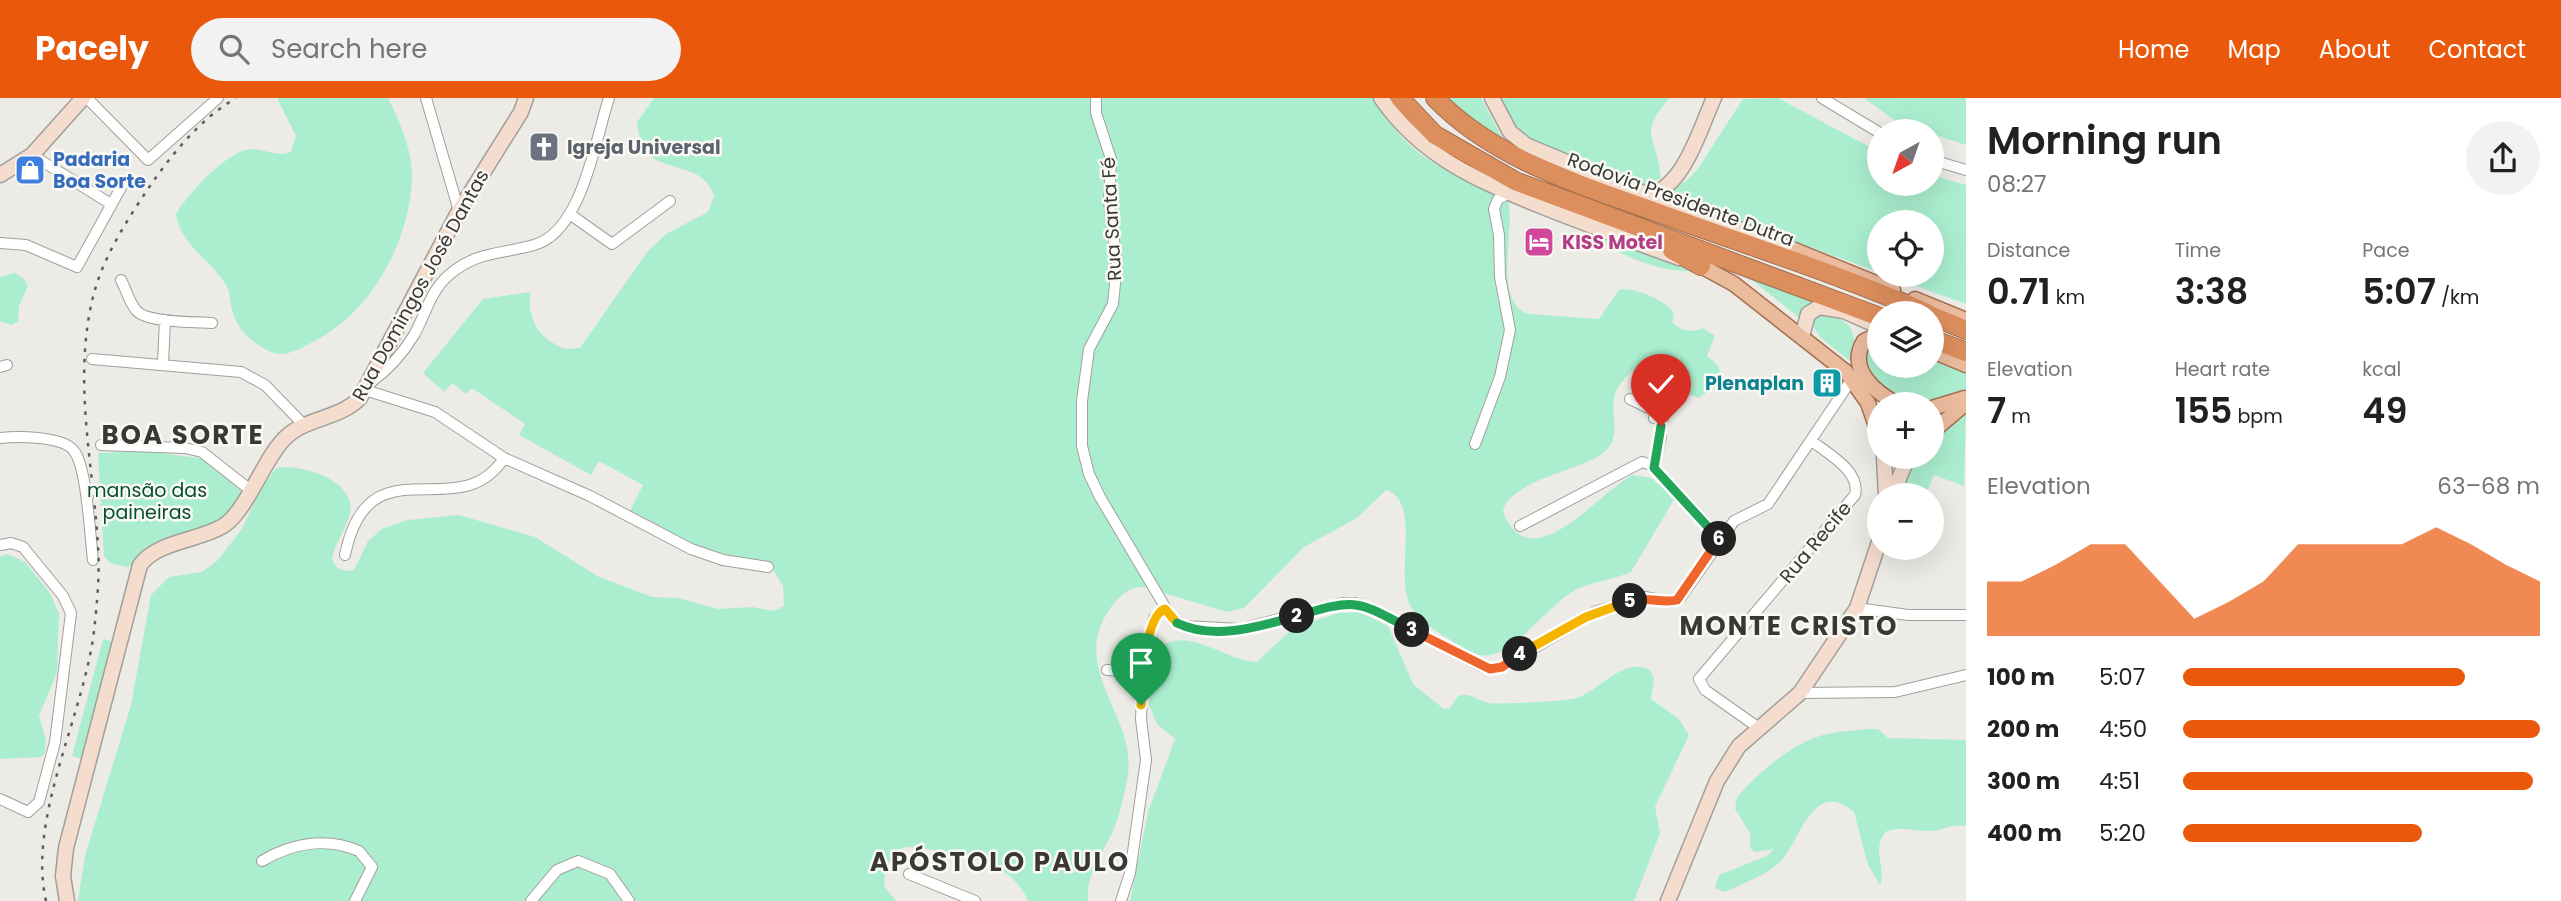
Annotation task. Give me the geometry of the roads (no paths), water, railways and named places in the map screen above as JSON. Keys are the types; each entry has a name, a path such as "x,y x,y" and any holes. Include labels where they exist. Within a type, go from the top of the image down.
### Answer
{"highway":[{"path":"1400,98 1436,135 1452,147 1544,194 1701,266"},
{"name":"Rodovia Presidente Dutra","path":"1434,98 1486,139 1539,168 1898,301"},
{"path":"1544,194 1867,312"},
{"path":"1661,214 1727,235 1797,251"},
{"path":"1944,321 1966,330"},
{"path":"1944,344 1966,352"}],"main road":[{"path":"1797,251 1966,320"},
{"path":"1701,266 1734,284 1852,379 1867,402"},
{"path":"1867,338 1861,346 1858,360 1863,375 1879,392"},
{"path":"1944,356 1966,365"},
{"path":"1944,404 1966,397"},
{"path":"1944,422 1966,403"}],"street":[{"path":"0,175 32,155 85,98 148,160 218,98"},
{"name":"Rua Domingos José Dantas","path":"67,901 63,876 66,848 139,569 153,554 222,527 234,515 278,446 303,424 352,407 367,387 459,211 521,112 526,98"},
{"path":"610,98 571,215 545,242 490,253 449,274 430,298 414,335 398,358 367,387 435,412 504,458 590,496 706,555 768,566"},
{"name":"Rua Santa Fé","path":"1096,98 1096,113 1112,167 1109,202 1116,276 1113,304 1089,349 1082,401 1082,446 1089,474 1100,497 1165,609"},
{"path":"1381,98 1399,124 1434,155 1508,194 1701,266"},
{"path":"1492,98 1510,132 1526,145 1797,251"},
{"path":"1650,195 1666,185 1680,170 1714,98"},
{"path":"1822,98 1867,125"},
{"path":"427,102 459,211"},
{"path":"32,155 111,204"},
{"path":"1944,164 1966,170"},
{"path":"0,243 26,245 76,267 81,263 124,182"},
{"path":"1475,444 1500,377 1509,338 1494,209 1498,200 1508,194"},
{"path":"571,215 612,243 670,201"},
{"path":"121,280 138,313 165,320 212,323"},
{"path":"1801,338 1804,321 1812,310 1828,307 1867,321"},
{"path":"1844,311 1858,326 1861,346"},
{"path":"163,364 165,320"},
{"path":"92,359 242,372 265,385 303,424"},
{"path":"1121,901 1130,873 1146,760 1141,719 1143,672 1154,618 1165,609 1176,622 1184,626 1228,630 1251,628 1343,603 1355,603 1373,609 1465,658 1496,669 1597,611 1645,597 1670,602 1677,600 1720,538 1737,519 1761,511 1768,505 1813,442 1852,379"},
{"path":"1630,399 1657,416 1661,437 1654,468"},
{"path":"0,438 65,443 78,458 93,559"},
{"name":"Rua Recife","path":"1759,728 1705,690 1699,679 1855,495 1853,477 1813,442"},
{"path":"102,445 185,448 202,452 249,489"},
{"path":"345,555 355,520 375,499 392,491 468,486 489,477 504,458"},
{"path":"1520,526 1635,464 1644,462 1654,468 1720,538"},
{"path":"0,545 11,543 23,547 63,596 71,619 55,741 39,802 28,812 0,799"},
{"path":"1668,901 1717,781 1740,746 1800,693 1857,608 1873,560"},
{"path":"1857,608 1908,615 1966,615"},
{"path":"1107,670 1143,672"},
{"path":"1800,693 1895,692 1966,675"},
{"path":"262,861 293,846 317,843 359,851 372,867 355,901"},
{"path":"531,901 557,870 578,861 610,874 629,901"},
{"path":"909,874 975,901"}],"railway":[{"path":"46,901 42,869 44,836 50,801 88,663 97,599 98,546 84,388 88,325 94,293 117,239 157,176 198,127 236,98"}],"place":[{"name":"Igreja Universal","path":"544,147"},
{"name":"Padaria Boa Sorte","path":"30,170"},
{"name":"KISS Motel","path":"1539,242"},
{"name":"Plenaplan","path":"1827,383"}],"district":[{"name":"BOA SORTE","path":"183,435"},
{"name":"MONTE CRISTO","path":"1789,626"},
{"name":"APÓSTOLO PAULO","path":"1000,862"}],"park label":[{"name":"mansão das paineiras","path":"147,501"}]}
